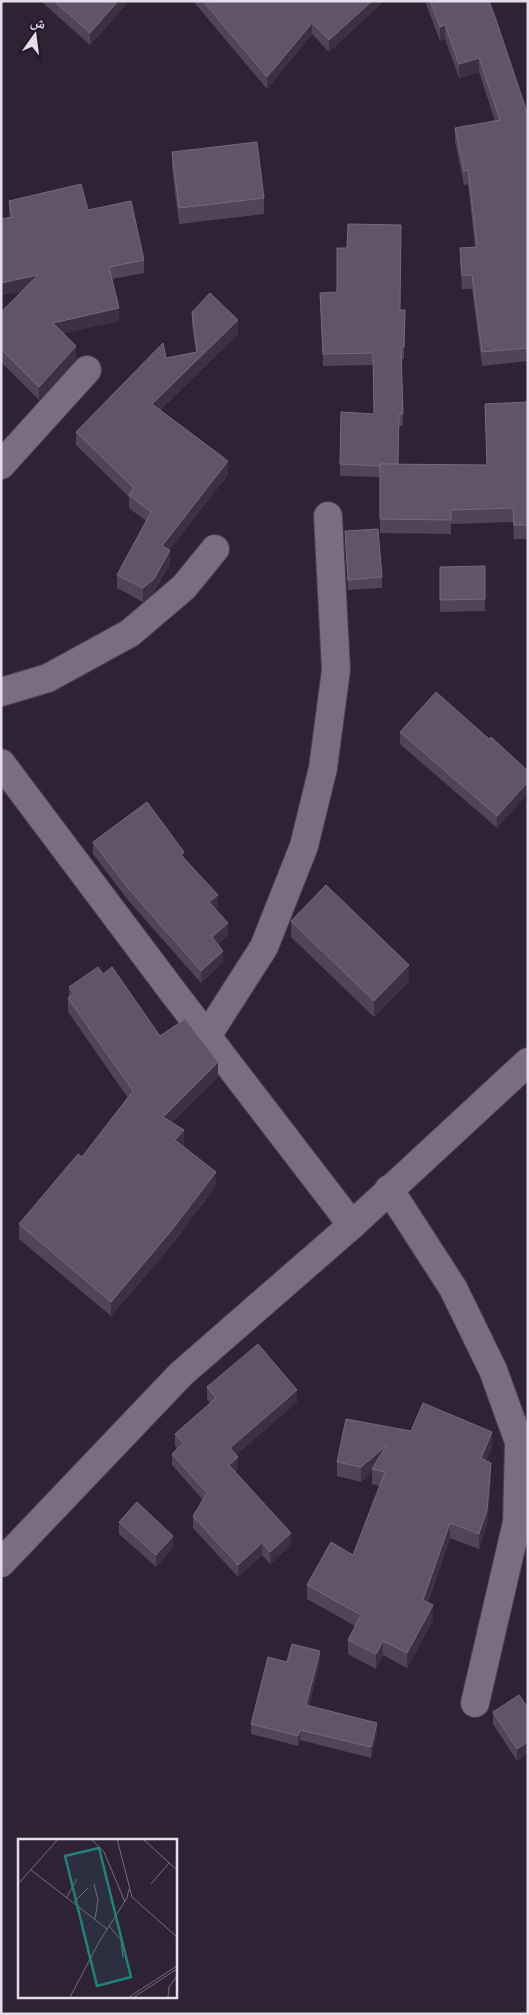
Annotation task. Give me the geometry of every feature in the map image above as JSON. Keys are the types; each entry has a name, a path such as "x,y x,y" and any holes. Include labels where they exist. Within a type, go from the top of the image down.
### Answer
{"street":[{"path":"1,465 87,370"},
{"path":"207,1036 264,947 304,846 323,768 336,670 328,516"},
{"path":"1,692 48,678 130,633 184,587 215,549"},
{"path":"1,763 352,1225"},
{"path":"1,1563 181,1374 352,1225 388,1189 528,1062"},
{"path":"388,1189 454,1288 493,1370 519,1442 517,1522 475,1704"}],"building":[{"path":"54,1 118,1 90,33"},
{"path":"203,1 372,1 329,40 312,23 267,77"},
{"path":"430,1 489,1 528,111 528,348 482,352 472,275 462,275 460,248 477,247 468,170 464,171 455,128 500,120 479,58 459,64 445,25 440,27"},
{"path":"257,142 264,198 179,208 172,152"},
{"path":"81,184 88,210 131,201 144,260 109,267 119,308 53,323 76,346 39,387 1,349 1,312 38,275 1,283 1,219 12,217 9,201"},
{"path":"348,224 401,225 400,310 405,310 404,347 401,347 403,414 399,414 398,464 380,464 380,466 340,464 341,412 374,414 373,353 323,354 320,293 337,292 337,248 347,248"},
{"path":"210,293 238,320 152,404 228,461 162,546 170,550 154,579 143,588 117,575 151,512 129,495 134,488 76,432 163,343 166,358 197,352 192,312"},
{"path":"528,402 528,525 514,525 513,508 451,510 451,520 380,519 380,464 487,465 485,404"},
{"path":"378,529 382,577 348,580 345,531"},
{"path":"485,566 485,599 440,600 440,567"},
{"path":"436,692 489,739 491,737 528,771 528,782 497,816 400,732"},
{"path":"147,802 184,852 181,855 218,895 209,902 228,923 212,937 223,951 201,971 128,888 93,842"},
{"path":"326,885 409,965 374,1001 291,921"},
{"path":"98,967 103,974 112,967 160,1036 185,1019 218,1062 163,1117 184,1130 175,1140 216,1172 171,1231 111,1302 19,1224 78,1154 82,1157 133,1091 68,998 74,994 69,987"},
{"path":"258,1344 297,1390 230,1448 238,1457 229,1465 291,1533 270,1552 262,1543 238,1565 193,1516 207,1493 172,1454 183,1443 175,1434 216,1398 207,1387"},
{"path":"423,1403 492,1432 481,1458 491,1463 487,1510 479,1534 450,1523 423,1600 433,1605 407,1653 383,1641 376,1654 348,1640 361,1615 307,1585 331,1542 353,1555 385,1472 372,1469 386,1446 361,1467 337,1462 346,1419 411,1431"},
{"path":"137,1502 173,1536 156,1555 119,1522"},
{"path":"292,1644 320,1651 306,1705 377,1723 371,1747 300,1730 298,1736 251,1724 268,1657 287,1662"},
{"path":"519,1695 528,1708 528,1742 517,1749 493,1712"}]}
